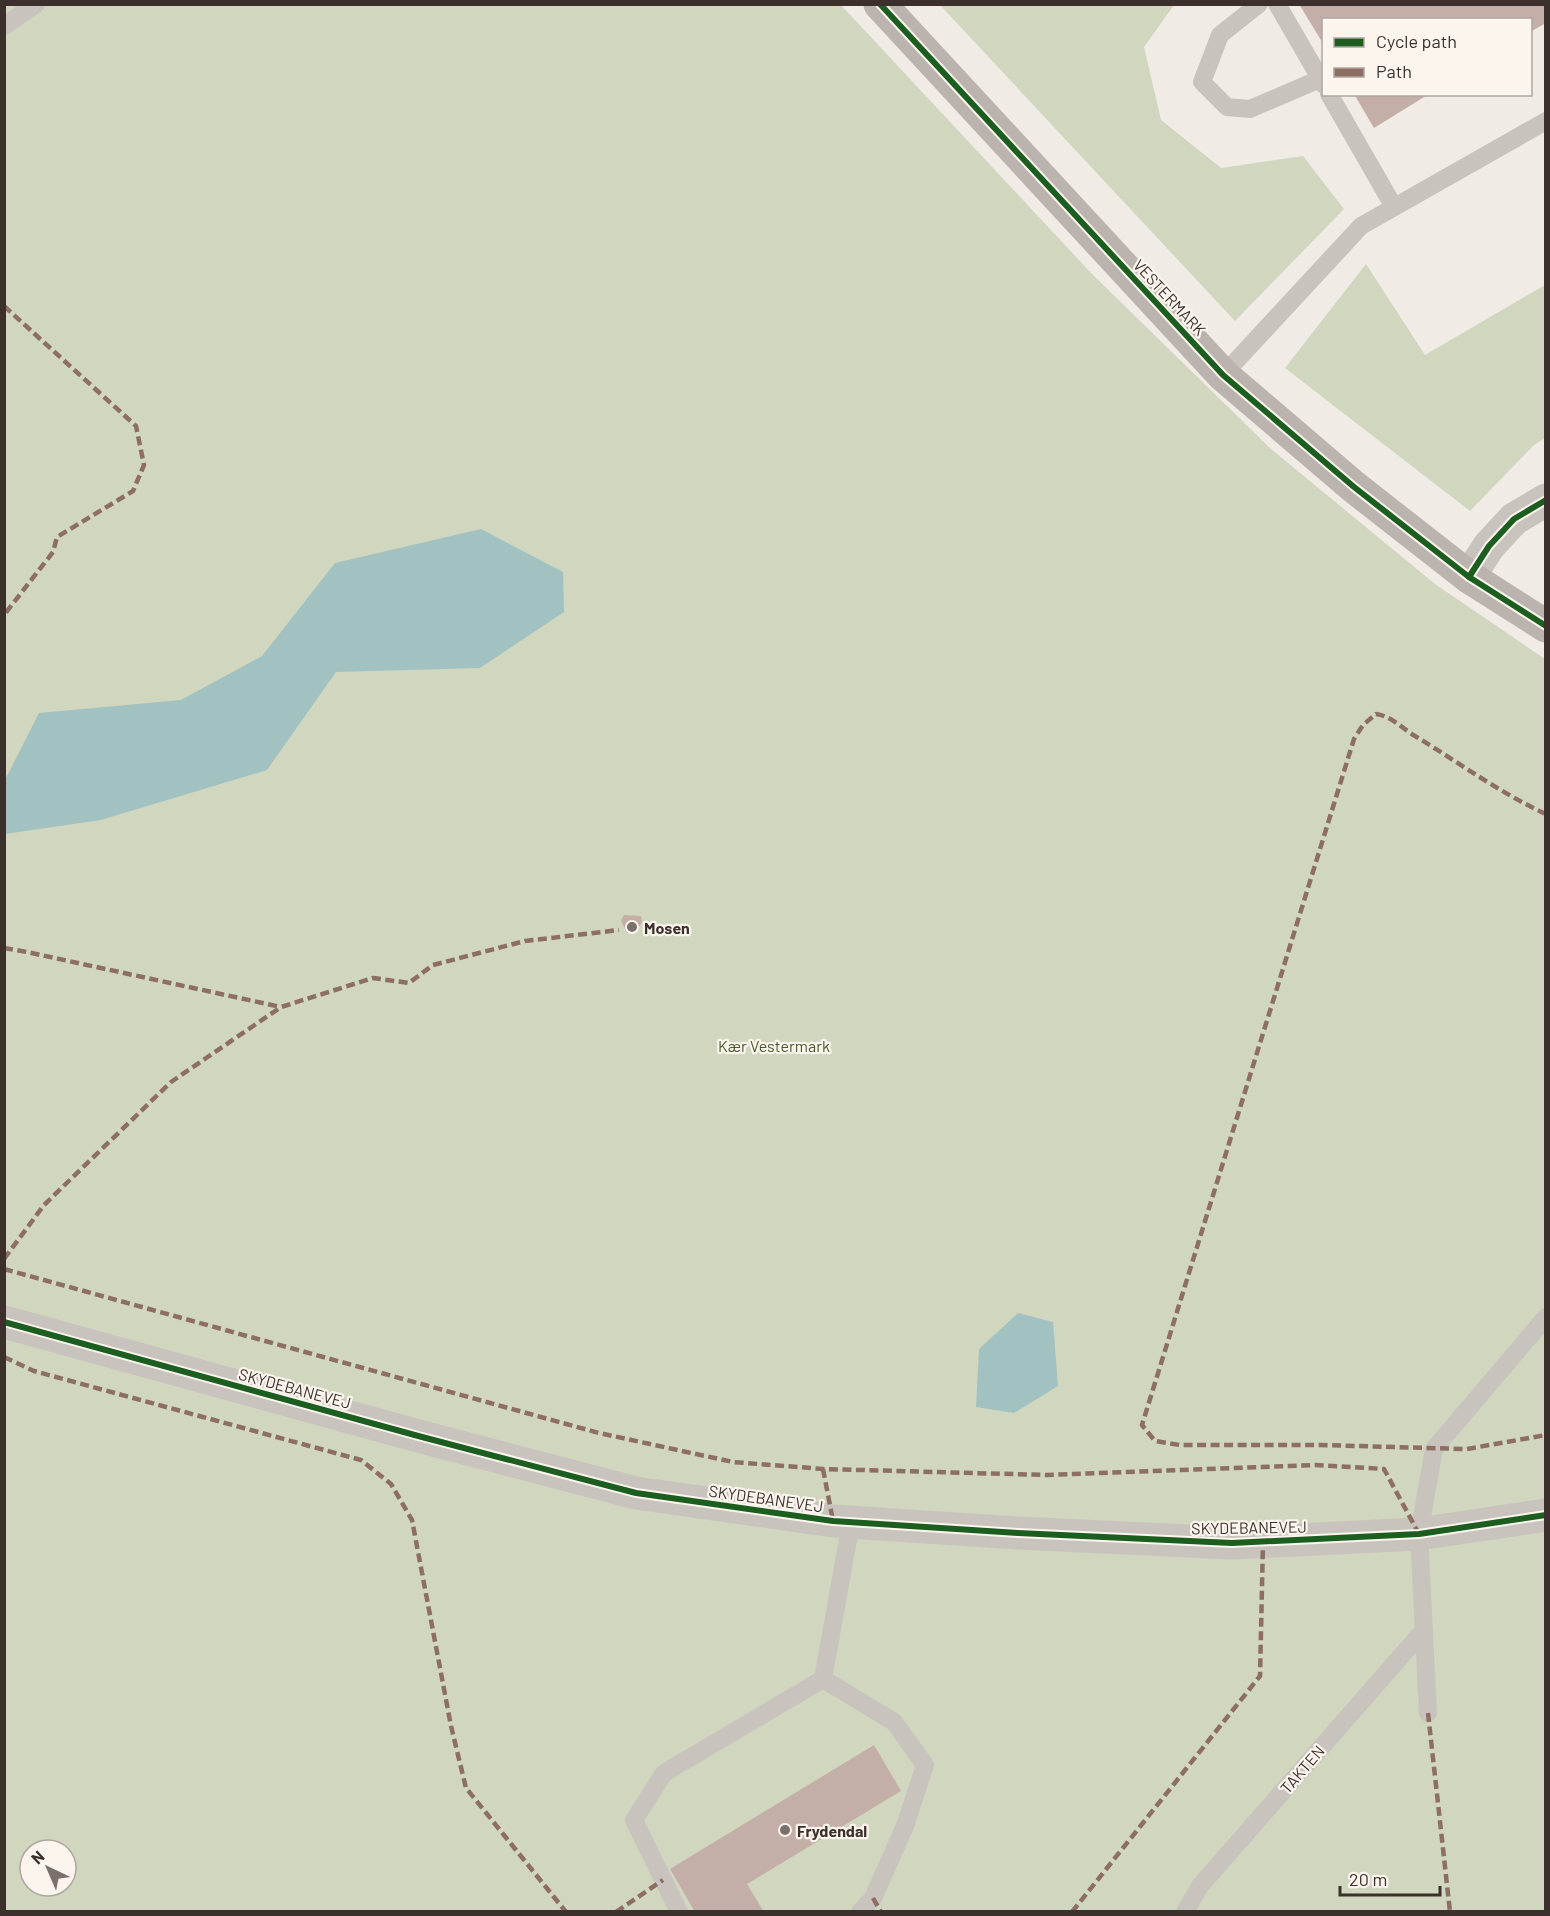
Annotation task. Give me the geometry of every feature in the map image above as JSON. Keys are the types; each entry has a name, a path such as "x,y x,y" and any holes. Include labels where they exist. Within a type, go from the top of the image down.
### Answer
{"street":[{"name":"VESTERMARK","path":"880,4 1223,375 1354,487 1469,577 1545,626"},
{"path":"1469,577 1489,546 1514,519 1545,500"},
{"name":"SKYDEBANEVEJ","path":"4,1322 422,1437 636,1493 851,1523 1232,1544 1419,1534 1545,1515"}],"lane":[{"path":"4,26 36,4"},
{"path":"1259,4 1220,34 1202,82 1227,107 1250,109 1322,87"},
{"path":"1277,4 1322,83"},
{"path":"1330,96 1394,207"},
{"path":"1223,375 1361,226 1545,121"},
{"path":"1428,1713 1419,1534 1434,1449 1545,1317"},
{"path":"680,1911 634,1820 664,1773 824,1679 851,1523"},
{"name":"TAKTEN","path":"1185,1911 1200,1886 1424,1630"},
{"path":"824,1679 894,1722 925,1765 905,1826 873,1898 860,1911"}],"green space":[{"name":"Kær Vestermark","path":"5,5 841,5 1092,274 1271,449 1435,584 1545,659 1545,1911 5,1912"},
{"path":"940,5 1174,5 1144,47 1161,120 1221,168 1303,156 1344,209 1235,321"},
{"path":"1366,264 1425,355 1545,285 1545,438 1534,445 1470,511 1285,368"}],"water":[{"path":"481,529 563,572 564,612 480,668 336,672 267,770 101,820 5,834 5,780 39,713 181,700 262,656 335,563"},
{"path":"1018,1313 1053,1322 1058,1386 1014,1413 976,1407 979,1349"}],"building":[{"path":"1299,4 1546,4 1546,23 1532,31 1532,18 1322,18 1322,42"},
{"path":"1355,96 1426,96 1374,128"},
{"name":"Mosen","path":"624,915 641,916 642,922 635,933 627,933 621,921"},
{"name":"Frydendal","path":"874,1745 901,1791 747,1884 764,1912 695,1912 670,1869"}],"marked path":[{"path":"4,306 136,426 144,465 133,491 57,537 53,552 4,615"},
{"path":"1546,814 1496,787 1387,717 1376,714 1363,725 1354,739 1142,1425 1155,1441 1180,1445 1320,1445 1467,1449 1546,1435"},
{"path":"4,1259 44,1205 171,1082 281,1007 373,978 409,983 433,965 525,941 619,930"},
{"path":"4,948 281,1007"},
{"path":"4,1269 599,1433 733,1462 823,1469 1047,1475 1316,1465 1384,1469 1419,1534"},
{"path":"4,1357 34,1371 361,1460 391,1484 412,1520 451,1726 466,1788 566,1912"},
{"path":"823,1469 833,1521"},
{"path":"1072,1912 1260,1676 1263,1542"},
{"path":"1428,1713 1450,1912"},
{"path":"616,1912 663,1880"},
{"path":"873,1898 881,1912"}],"cycle path":[{"path":"880,4 1223,375 1354,487 1469,577 1546,626"},
{"path":"1469,577 1489,546 1514,519 1546,500"},
{"path":"4,1322 422,1437 636,1493 833,1521 1232,1543 1419,1534 1546,1515"}],"place":[{"name":"Mosen","path":"632,927"},
{"name":"Frydendal","path":"785,1830"}]}
